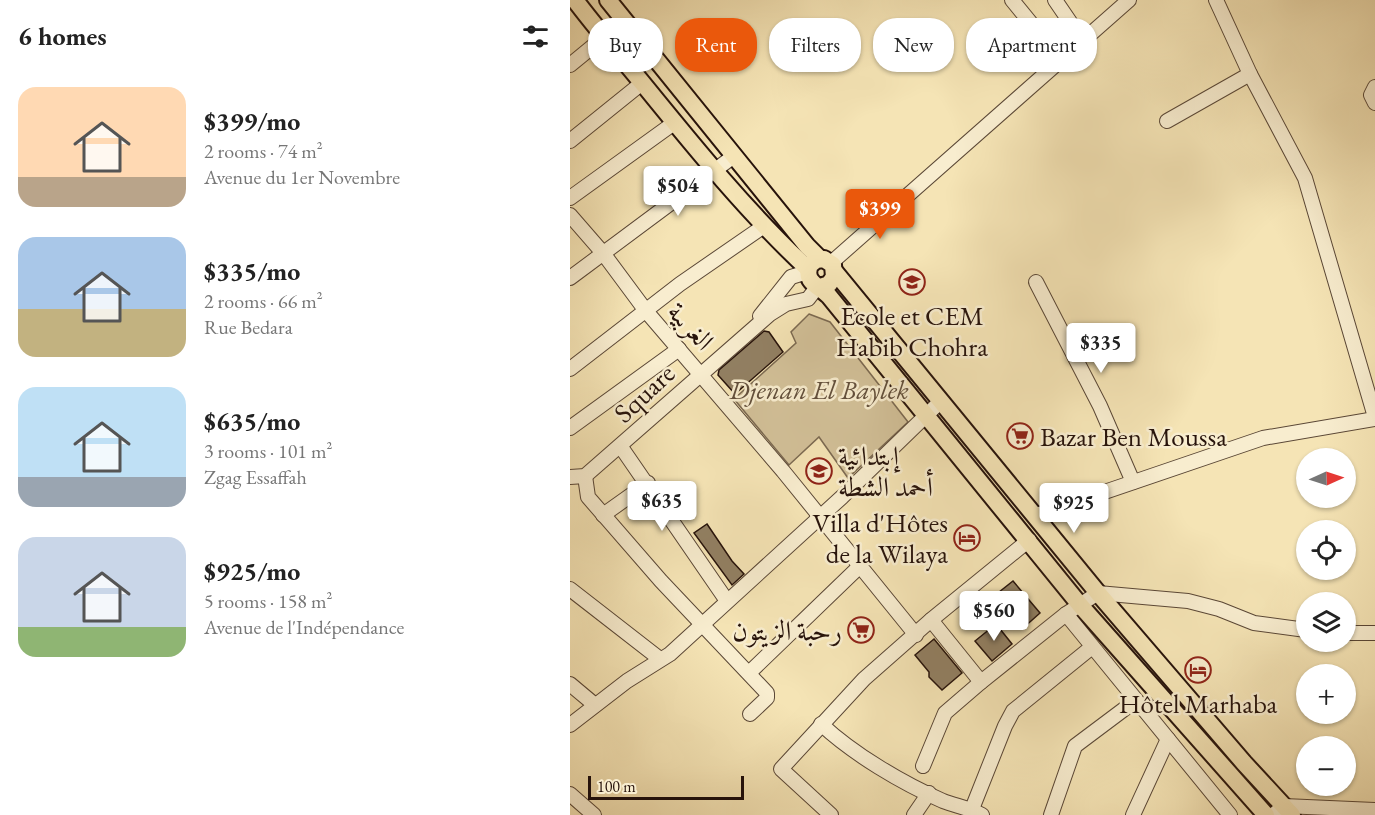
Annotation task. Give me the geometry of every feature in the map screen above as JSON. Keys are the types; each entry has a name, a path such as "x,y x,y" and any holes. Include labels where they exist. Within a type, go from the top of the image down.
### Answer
{"main road":[{"path":"575,0 588,18"},
{"path":"608,0 820,267 941,401 1037,515 1098,593 1283,812"},
{"path":"632,72 764,226 820,267 829,284 819,286 927,415 1080,605 1266,815"}],"street":[{"path":"1011,0 1026,18"},
{"path":"1055,0 1067,18"},
{"path":"1097,29 1129,0"},
{"path":"1037,515 1263,438 1375,418 1305,178 1250,74 1216,0"},
{"path":"570,65 588,50"},
{"path":"746,334 795,274 820,267 910,193 1048,72"},
{"path":"1167,121 1250,74"},
{"path":"570,141 642,83"},
{"path":"1375,87 1371,95 1375,103"},
{"path":"570,198 674,123"},
{"path":"570,278 734,156"},
{"name":"الغربية","path":"570,215 603,253 646,311 701,374 916,635"},
{"path":"570,369 764,226"},
{"path":"1036,282 1100,406 1133,482"},
{"path":"746,334 781,306 811,297 819,286"},
{"name":"Square","path":"585,476 621,447 746,334"},
{"path":"570,428 679,349"},
{"path":"570,725 675,649 941,401"},
{"path":"621,447 648,483 727,601"},
{"path":"570,477 585,476 588,497 701,624 767,693 767,698 750,714"},
{"path":"603,514 648,483"},
{"path":"831,815 782,770 821,724 864,679 931,620 1029,540"},
{"path":"749,673 860,566"},
{"path":"570,589 660,658"},
{"path":"923,766 945,713 1066,614 1098,593 1188,602 1219,609 1254,624 1296,629"},
{"path":"1066,614 1230,815"},
{"path":"931,620 981,682"},
{"path":"1356,633 1375,633"},
{"path":"821,724 855,751 929,793 944,801 977,812 1005,726 1013,711 1092,647"},
{"path":"570,684 595,705"},
{"path":"1051,815 1075,746 1135,701"},
{"path":"1133,815 1168,739"},
{"path":"914,815 929,793"},
{"path":"570,794 589,814"},
{"path":"1283,812 1375,810"}],"green space":[{"name":"Djenan El Baylek","path":"809,314 830,322 908,422 848,478 819,437 789,465 734,399 796,343 791,332"}],"building":[{"path":"764,331 769,332 783,352 735,394 718,375 719,370"},
{"path":"707,524 732,561 744,574 732,585 694,533"},
{"path":"1013,581 1040,613 1022,629 994,596"},
{"path":"996,624 1012,644 992,661 975,641"},
{"path":"934,639 962,673 942,690 929,677 929,672 915,655"}],"place":[{"name":"Ecole et CEM Habib Chohra","path":"912,282"},
{"name":"Bazar Ben Moussa","path":"1020,436"},
{"name":"إبتدائية أحمد الشطة","path":"819,471"},
{"name":"Villa d'Hôtes de la Wilaya","path":"967,538"},
{"name":"رحبة الزيتون","path":"861,630"},
{"name":"Hôtel Marhaba","path":"1198,670"}]}
